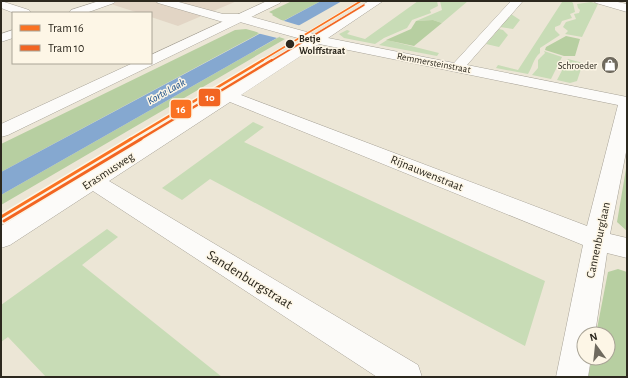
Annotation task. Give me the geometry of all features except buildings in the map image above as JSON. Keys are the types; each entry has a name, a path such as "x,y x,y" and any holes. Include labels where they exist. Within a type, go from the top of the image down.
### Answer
{"street":[{"path":"78,12 110,1"},
{"path":"162,1 223,18"},
{"path":"197,1 239,15"},
{"path":"152,51 223,18 239,15 260,1"},
{"path":"152,59 239,15 276,1"},
{"name":"Erasmusweg","path":"1,238 377,1"},
{"path":"458,67 517,1"},
{"path":"600,1 627,8"},
{"path":"1,4 22,12"},
{"name":"Remmersteinstraat","path":"239,15 290,32 317,39 627,103"},
{"path":"1,38 12,34"},
{"path":"1,119 122,64"},
{"path":"1,131 143,64"},
{"name":"Rijnauwenstraat","path":"227,95 596,240 627,248"},
{"name":"Cannenburglaan","path":"572,377 596,240 627,103"},
{"name":"Sandenburgstraat","path":"93,181 406,377"}],"shaded area":[{"path":"101,1 237,1 178,26 152,17 152,12 136,12"}],"green space":[{"path":"292,1 321,1 283,21 269,12"},
{"path":"418,1 437,1 438,6 430,10 431,13 412,20 407,28 384,38 375,44 344,38 339,34 347,30 350,31 347,34 365,39"},
{"path":"440,1 468,1 442,23 433,20 416,21 442,10"},
{"path":"558,1 571,1 575,12 570,14 572,18 562,21 560,25 555,27 555,30 560,35 540,48 540,53 534,60 528,74 496,68 498,65 518,70 562,2"},
{"path":"591,2 598,4 582,37 565,34 568,31 563,27 566,22 576,19 574,14 579,13 580,10 577,4"},
{"path":"511,14 520,20 513,29 500,27"},
{"path":"433,20 442,23 414,46 386,40 411,29 416,21"},
{"path":"246,29 260,33 1,172 1,144 235,30"},
{"path":"499,29 503,30 508,35 499,47 486,44"},
{"path":"566,36 580,39 575,56 564,56 545,50 546,47"},
{"path":"279,37 285,39 1,205 1,195"},
{"path":"387,40 439,53 437,56 379,45"},
{"path":"544,51 562,57 551,79 532,75 538,68 538,60 545,53"},
{"path":"568,59 583,63 577,81 570,83 557,80"},
{"path":"253,122 264,127 244,142 545,281 525,346 210,179 182,200 162,188"},
{"path":"627,163 627,231 617,222"},
{"path":"107,229 118,237 82,265 222,377 46,377 8,337 1,342 1,305"},
{"path":"618,269 627,272 627,377 588,377 590,366 616,366 616,326 598,326 608,272"}],"water":[{"name":"Korte Laak","path":"321,1 342,1 1,195 1,172"}],"pier":[{"path":"281,20 301,26 277,38 257,33"}],"tram line":[{"name":"16","path":"1,217 361,1"},
{"name":"10","path":"4,221 364,5"}],"place":[{"name":"Betje Wolffstraat","path":"290,44"},
{"name":"Schroeder","path":"610,65"}]}
